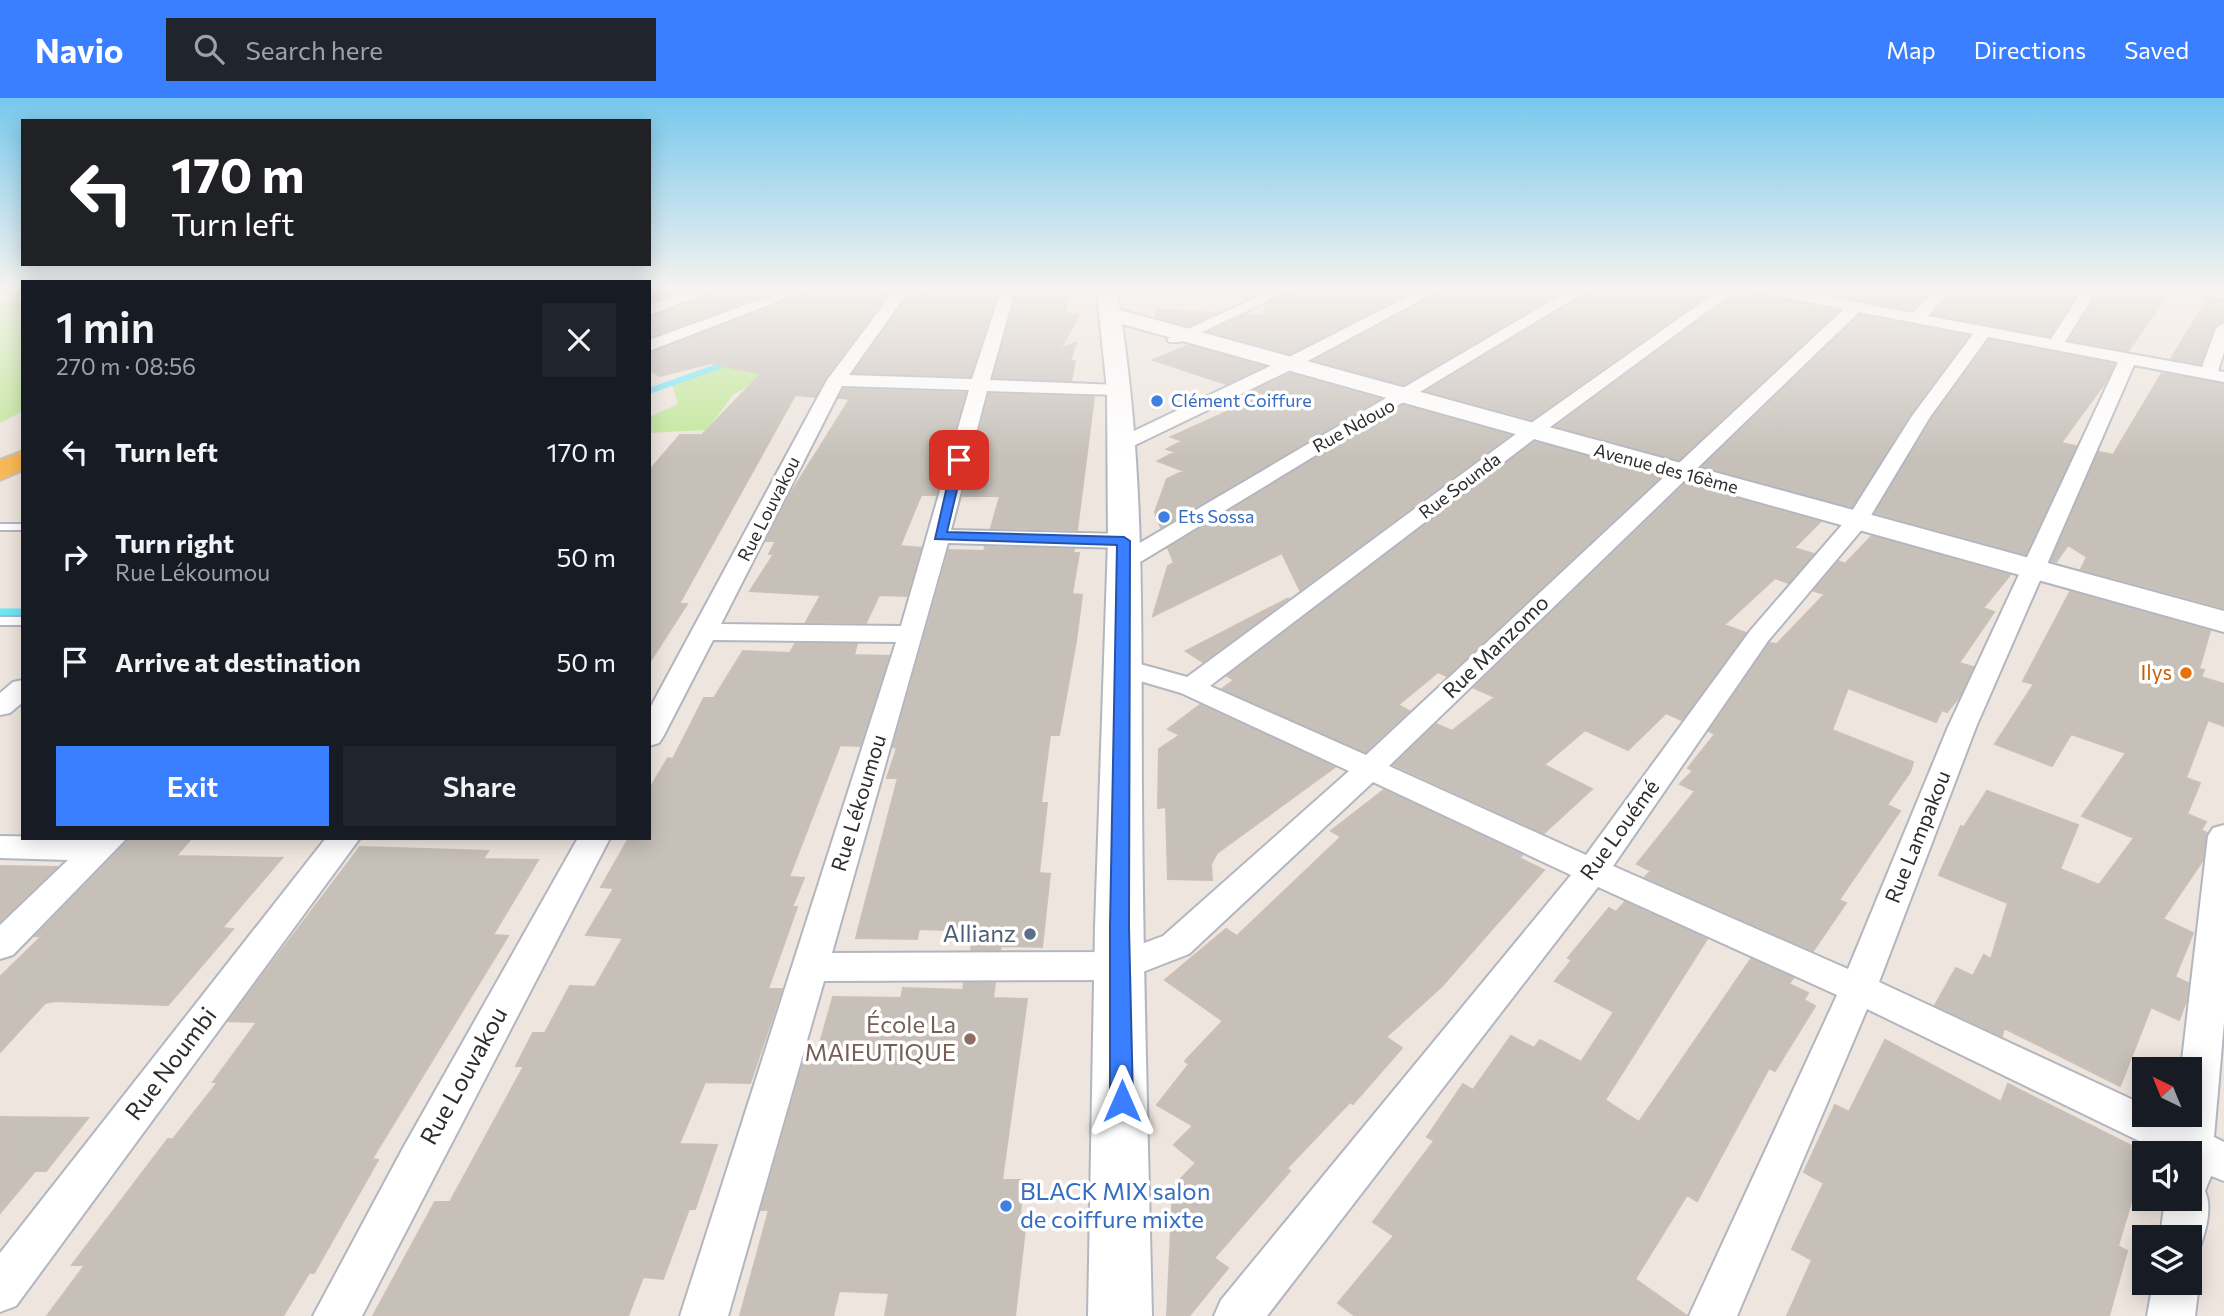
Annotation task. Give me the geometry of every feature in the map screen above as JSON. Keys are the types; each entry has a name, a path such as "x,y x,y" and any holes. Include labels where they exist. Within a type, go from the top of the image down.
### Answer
{"main road":[{"path":"1114,345 1122,444 1124,552 1120,1316"},
{"name":"Avenue des 16ème","path":"1212,345 2224,622"},
{"path":"0,449 21,438"},
{"path":"0,471 21,460"}],"street":[{"name":"Rue Louvakou","path":"651,733 836,380 862,345"},
{"name":"Rue Lékoumou","path":"704,1316 940,536 978,383 990,345"},
{"path":"1122,444 1326,345"},
{"name":"Rue Ndouo","path":"1124,552 1405,398 1492,345"},
{"name":"Rue Sounda","path":"1191,687 1531,432 1653,345"},
{"name":"Rue Manzomo","path":"1122,966 1176,945 1369,769 1815,345"},
{"name":"Rue Louémé","path":"1238,1316 1592,871 1759,636 1856,522 1921,416 1974,345"},
{"path":"2055,345 2216,375 2221,345"},
{"name":"Rue Lampakou","path":"1713,1316 1858,988 1962,727 2128,359"},
{"path":"836,380 1119,390"},
{"path":"940,536 1124,552"},
{"path":"706,632 911,634"},
{"path":"1122,667 1191,687 1754,945 1858,988 2159,1141"},
{"path":"0,707 21,690"},
{"path":"2202,1163 2224,836"},
{"name":"Rue Noumbi","path":"0,1290 342,840"},
{"name":"Rue Louvakou","path":"337,1316 593,840"},
{"path":"0,847 104,844"},
{"path":"0,946 104,844"},
{"path":"808,967 1122,966"},
{"path":"2171,1316 2174,1295"}],"lane":[{"path":"0,527 21,527"},
{"path":"0,621 21,621"}],"green space":[{"path":"0,345 21,345 21,412 0,423"},
{"path":"746,359 766,375 733,395 707,430 651,433 651,416 678,404 672,385"}],"building":[{"path":"670,345 850,345 825,378 815,397 795,395 679,604 687,604 651,660 651,469 680,435 702,435 761,374 711,363 660,376 651,371 651,352"},
{"path":"874,345 980,345 970,376 854,373"},
{"path":"1002,345 1062,345 1060,349 1075,345 1070,361 1075,361 1071,381 993,378"},
{"path":"1189,345 1264,366 1226,384 1153,360"},
{"path":"1256,345 1308,345 1290,354"},
{"path":"1342,345 1472,345 1404,385 1315,360"},
{"path":"1501,345 1637,345 1532,419 1427,391"},
{"path":"1665,345 1802,345 1679,460 1556,426"},
{"path":"1829,345 1962,345 1910,415 1852,507 1703,466"},
{"path":"1985,345 2014,345 2114,364 2107,380 2061,443 2076,446 2026,554 1875,513 1932,418"},
{"path":"2095,345 2132,345 2128,351"},
{"path":"2180,345 2207,345 2200,364 2171,359"},
{"path":"2162,373 2224,384 2224,608 2081,569 2087,557 2068,545 2056,562 2051,561 2099,452 2113,455"},
{"path":"1290,374 1380,399 1161,528 1155,512 1167,479 1184,471 1158,461 1175,452 1167,449 1182,441 1171,437 1262,396 1251,392"},
{"path":"844,389 966,393 936,495 921,495 900,546 921,548 907,596 879,595 866,623 806,622 821,595 750,591 774,554 769,554 776,541 766,541 789,496 850,399 839,398"},
{"path":"989,394 1094,397 1077,530 991,528 1000,496 963,496"},
{"path":"1403,405 1510,435 1300,590 1282,553 1153,616 1168,566 1174,563 1168,548"},
{"path":"1534,442 1660,477 1447,676 1438,672 1398,705 1409,711 1365,752 1222,689 1234,680 1227,676"},
{"path":"1685,484 1820,522 1794,548 1814,554 1789,583 1775,578 1724,625 1746,633 1682,720 1666,713 1628,750 1585,730 1544,765 1592,789 1544,833 1394,765 1436,724 1452,731 1495,697 1474,688"},
{"path":"1872,536 2010,575 1983,608 1994,612 1959,663 1973,667 1960,696 1947,712 1942,710 1936,722 1848,688 1832,730 1913,762 1910,772 1887,805 1900,811 1839,900 1846,903 1813,951 1645,877 1651,871 1637,864 1695,791 1680,784 1693,771 1688,768 1715,734 1709,731 1770,643 1777,644 1825,594 1814,591 1838,561 1845,564"},
{"path":"985,547 1074,549 1073,553 1079,553 1072,594 1082,595 1076,641 1059,735 1050,735 1041,803 1047,803 1039,873 1050,874 1042,947 1001,946 1000,950 971,950 974,931 919,929 917,939 856,938 898,778 887,778 897,748 893,747 949,550 984,551"},
{"path":"2070,592 2210,631 2199,669 2204,670 2201,677 2224,684 2224,726 2208,720 2186,778 2200,783 2187,814 2206,822 2201,830 2207,833 2203,860 2163,919 2193,933 2175,977 2188,983 2187,999 2179,1020 2151,1007 2120,1086 2004,1028 2002,1036 1935,1005 1956,968 1973,976 1984,955 1991,959 2008,903 1939,875 1961,826 1964,827 1987,791 2078,825 2060,869 2099,885 2134,838 2082,816 2126,753 2071,734 2052,766 1995,744 2034,684 2023,681"},
{"path":"1289,598 1203,662 1186,651"},
{"path":"795,644 857,644 854,655 889,656 860,746 840,745 789,877 804,878 792,907 797,907 768,989 782,989 750,1083 705,1082 679,1144 717,1145 695,1209 689,1209 663,1279 643,1277 628,1316 373,1316 435,1202 450,1202 524,1066 516,1066 533,1033 545,1033 570,986 595,987 623,938 586,935 614,888 601,887 628,840 651,840 651,787 668,758 673,759 704,698 714,698 743,651 790,653"},
{"path":"1200,705 1335,767 1217,853 1211,864 1212,880 1168,879 1166,807 1158,808 1159,749 1180,735 1168,729"},
{"path":"1384,790 1522,855 1519,858 1544,870 1442,986 1386,1037 1402,1048 1353,1104 1350,1102 1287,1168 1290,1171 1214,1258 1228,1268 1189,1316 1167,1316 1173,1187 1196,1163 1174,1145 1193,1126 1157,1105 1189,1064 1185,1061 1223,1021 1165,980 1226,929 1237,936 1341,837 1331,831"},
{"path":"129,840 189,841 176,856 282,858 222,928 233,929 168,1005 55,1001 45,1003 0,1052 0,977 41,937 35,936"},
{"path":"360,847 488,851 483,859 538,860 493,935 508,936 372,1159 378,1160 314,1273 309,1273 283,1316 47,1316 85,1265 72,1265 168,1139 173,1139 218,1082 213,1082 257,1022 228,1021"},
{"path":"0,866 57,867 0,921"},
{"path":"1625,902 1707,939 1605,1100 1639,1122 1751,959 1793,978 1789,984 1808,993 1804,1000 1815,1006 1775,1071 1769,1068 1697,1201 1687,1195 1635,1279 1687,1316 1355,1316 1338,1303 1394,1236 1373,1222 1434,1141 1427,1137 1463,1084 1473,1090 1511,1036 1534,1048 1540,1040 1581,1062 1614,1012 1555,981 1572,960 1568,958 1609,908 1616,912"},
{"path":"964,983 995,983 993,998 1027,999 1002,1180 1023,1180 1019,1229 1025,1229 1015,1316 885,1316 889,1293 839,1291 833,1316 740,1316 769,1210 761,1210 803,1064 814,1065 833,997 901,998 903,988 963,990"},
{"path":"1885,1040 2001,1102 2008,1084 2132,1146 2132,1200 2118,1246 2127,1251 2109,1316 1787,1316 1812,1260 1792,1249 1824,1183 1804,1172 1835,1105 1849,1112"},
{"path":"0,1117 88,1118 46,1171 35,1171 0,1213"}],"waterway":[{"path":"651,390 731,362"},
{"path":"0,613 21,613"}],"place":[{"name":"Clément Coiffure","path":"1157,401"},
{"name":"Ets Sossa","path":"1164,517"},
{"name":"Ilys","path":"2186,673"},
{"name":"Allianz","path":"1030,934"},
{"name":"École La MAIEUTIQUE","path":"970,1039"},
{"name":"BLACK MIX salon de coiffure mixte","path":"1006,1206"}],"route":[{"path":"959,460 940,536 1124,541 1119,927 1122,966 1122,1101"}]}
